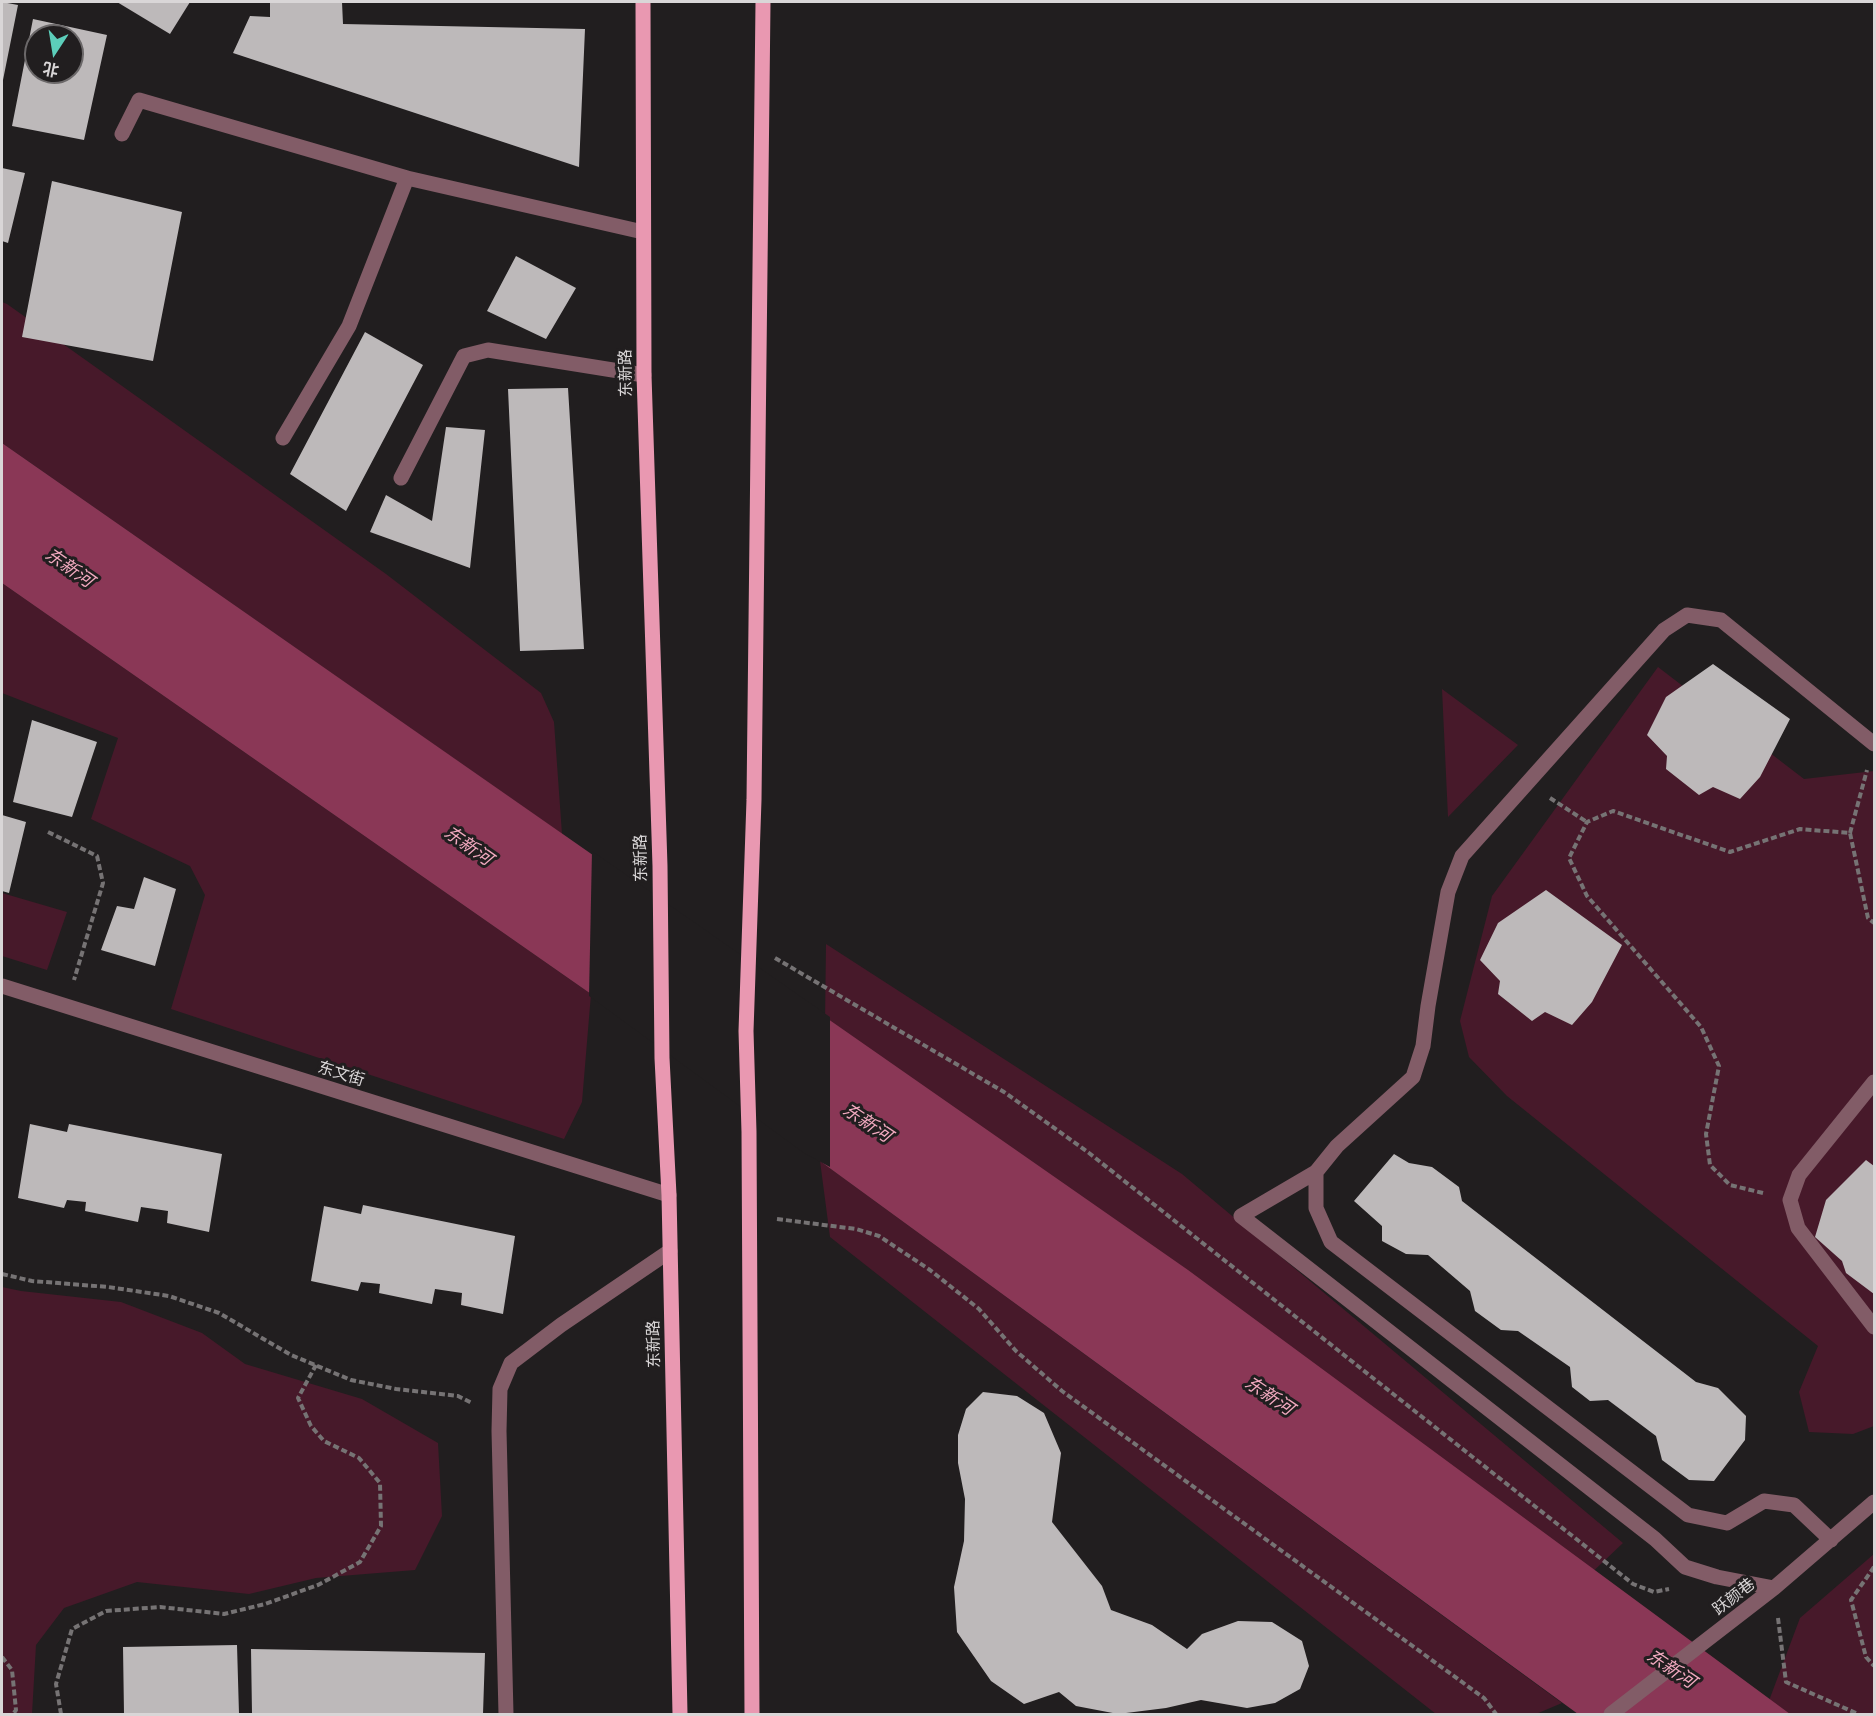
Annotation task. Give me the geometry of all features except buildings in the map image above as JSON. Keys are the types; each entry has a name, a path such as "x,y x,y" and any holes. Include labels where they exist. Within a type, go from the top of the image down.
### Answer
{"main road":[{"name":"东新路","path":"643,2 644,375 660,866 662,1059 669,1195 680,1714"},
{"path":"752,1714 749,1132 746,1031 747,950 754,800 764,2"}],"street":[{"path":"122,134 139,100 407,178 643,232"},
{"path":"283,438 349,326 407,178"},
{"path":"401,478 464,356 488,350 644,375"},
{"path":"1774,1588 1717,1577 1685,1567 1655,1539 1241,1216 1316,1172 1337,1146 1413,1077 1423,1046 1448,891 1462,856 1664,630 1687,615 1720,620 1875,744"},
{"name":"东文街","path":"2,986 669,1195"},
{"path":"1875,1082 1799,1175 1790,1200 1798,1228 1875,1327"},
{"path":"1316,1172 1316,1208 1331,1242 1688,1515 1727,1523 1764,1501 1794,1505 1831,1540"},
{"path":"506,1714 500,1389 512,1363 561,1325 670,1251"},
{"name":"跃颜巷","path":"1611,1714 1774,1588 1875,1502"}],"path":[{"path":"1868,766 1850,833 1868,918 1875,923"},
{"path":"1527,783 1587,822"},
{"path":"1790,1200 1730,1185 1710,1165 1706,1134 1719,1066 1701,1028 1587,896 1569,858 1587,822 1613,811 1730,852 1800,829 1850,833"},
{"path":"48,832 97,856 103,883 66,1006"},
{"path":"747,950 1005,1092 1089,1153 1633,1584 1654,1592 1717,1577"},
{"path":"748,1215 856,1229 879,1236 930,1270 979,1309 1016,1351 1062,1391 1484,1698 1496,1714"},
{"path":"2,1274 32,1281 108,1287 169,1296 219,1313 291,1355 351,1380 396,1389 458,1396 500,1417"},
{"path":"61,1714 56,1684 72,1629 106,1611 160,1607 224,1614 265,1604 318,1585 360,1562 381,1526 380,1483 359,1458 324,1441 311,1426 298,1398 316,1365"},
{"path":"1875,1567 1851,1600 1866,1657 1875,1666"},
{"path":"1774,1588 1786,1682 1858,1714"},
{"path":"2,1657 12,1671 16,1710 13,1714"}],"shaded area":[{"path":"2,302 386,574 541,693 554,722 562,834 2,443"},
{"path":"2,583 591,994 582,1102 564,1139 171,1009 205,895 190,866 91,819 118,738 2,693"},
{"path":"1658,667 1804,779 1874,771 1874,1426 1853,1434 1809,1432 1799,1392 1818,1346 1507,1096 1469,1057 1460,1021 1492,896"},
{"path":"1442,689 1518,745 1448,817"},
{"path":"2,893 67,912 47,970 2,956"},
{"path":"826,944 1182,1174 1623,1543 1584,1580 825,1023"},
{"path":"820,1161 1562,1703 1536,1714 1436,1714 830,1237"},
{"path":"2,1287 121,1302 202,1333 245,1364 362,1399 438,1443 442,1516 415,1570 316,1578 249,1594 137,1582 64,1608 36,1645 32,1714 2,1714"},
{"path":"1874,1554 1874,1714 1764,1714 1800,1618"}],"water":[{"name":"东新河","path":"2,443 1188,1270 1790,1714 1578,1714 591,994 2,583"}],"pier":[{"path":"592,851 830,1017 830,1167 804,1153 589,996"}]}
